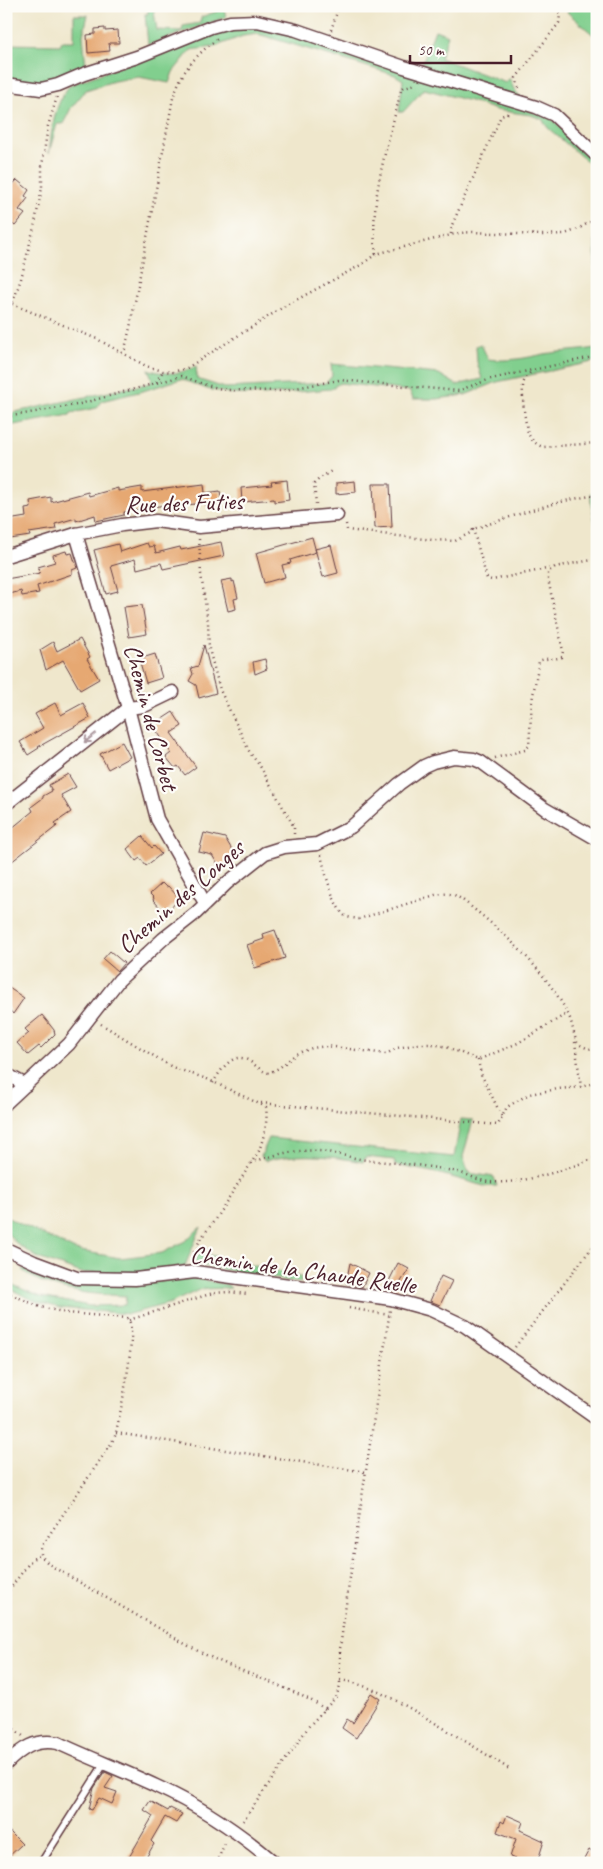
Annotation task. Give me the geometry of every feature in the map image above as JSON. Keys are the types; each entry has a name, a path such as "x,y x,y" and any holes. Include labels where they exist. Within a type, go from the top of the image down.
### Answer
{"street":[{"path":"6,84 41,89 58,85 84,74 136,57 193,33 230,22 257,21 271,23 327,40 435,77 521,103 554,116 597,156"},
{"name":"Rue des Futies","path":"6,556 76,534 122,525 156,521 199,527 320,518 341,519"},
{"name":"Chemin de Corbet","path":"76,534 128,708 157,819 205,903"},
{"path":"6,804 128,708 144,706 173,692"},
{"name":"Chemin des Conges","path":"6,1102 69,1044 119,980 162,939 196,913 227,883 265,853 284,847 317,844 352,827 399,784 424,766 445,758 464,757 486,764 545,809 597,839"},
{"path":"6,1074 26,1084"},
{"path":"6,1239 9,1250"},
{"name":"Chemin de la Chaude Ruelle","path":"9,1250 77,1278 135,1279 195,1272 409,1303 452,1319 508,1356 597,1420"},
{"path":"6,1764 21,1749 31,1744 43,1742 58,1743 187,1801 234,1829 276,1863"}],"lane":[{"path":"41,1863 104,1764"}],"path":[{"path":"327,40 339,6"},
{"path":"385,6 398,11 400,6"},
{"path":"451,234 452,225 501,116 527,100 516,78 559,23 560,14 556,6"},
{"path":"122,353 125,349 131,323 173,98 180,78 194,58 219,38"},
{"path":"376,254 374,224 377,190 401,90 404,87 425,82 435,77"},
{"path":"6,310 12,304 21,279 38,210 42,188 45,139 58,94 58,85"},
{"path":"12,304 69,326 146,366 164,372 172,372 193,365 270,315 361,265 376,254 451,234 473,232 541,235 565,234 597,218"},
{"path":"172,372 206,385 226,390 279,391 339,380 459,392 468,386 491,379 531,372 597,356"},
{"path":"156,382 164,372"},
{"path":"531,372 525,378 523,387 527,428 532,440 538,445 553,448 596,443 597,472"},
{"path":"6,417 76,405 182,376"},
{"path":"320,518 315,502 314,484 333,470"},
{"path":"341,519 347,530 455,541 472,532 473,529 521,512 597,495"},
{"path":"199,527 201,574 208,622 209,649 220,690 250,753 260,766 294,827 294,846"},
{"path":"473,529 487,580 597,559"},
{"path":"486,764 501,756 525,750 529,746 532,700 539,661 545,658 556,659 562,657 563,651 548,579 548,572 555,567"},
{"path":"317,844 336,901 343,914 347,917 359,919 435,895 446,894 454,895 463,900 506,935 541,974 560,999 568,1014 574,1028 575,1053 581,1087"},
{"path":"214,1083 226,1064 237,1058 248,1059 256,1067 269,1073 279,1068 296,1054 312,1048 327,1046 386,1054 397,1048 418,1044 432,1044 447,1047 478,1060 518,1044 568,1014"},
{"path":"89,1017 172,1067 266,1106 267,1116 264,1138 259,1151 201,1238 191,1256 188,1272"},
{"path":"575,1040 585,1048 597,1047"},
{"path":"478,1060 481,1074 502,1117"},
{"path":"259,1102 498,1126 507,1107 529,1094 581,1087 597,1082"},
{"path":"250,1164 273,1155 299,1151 318,1151 366,1160 424,1165 458,1172 489,1182 511,1181 550,1174 597,1157"},
{"path":"508,1356 597,1241"},
{"path":"6,1292 40,1307 67,1313 129,1320 212,1293 254,1294"},
{"path":"216,1863 234,1829 309,1726 336,1697 340,1686 340,1649 345,1611 391,1299"},
{"path":"348,1307 389,1315"},
{"path":"129,1320 132,1325 129,1362 116,1433 111,1444 42,1544 40,1555 52,1567 169,1634 188,1647 284,1688 318,1704 325,1710"},
{"path":"116,1433 366,1472"},
{"path":"6,1594 32,1560 40,1555"},
{"path":"340,1680 355,1682 405,1706 508,1769"},
{"path":"6,1723 31,1744"}],"green space":[{"path":"148,6 153,6 157,30 182,31 183,26 200,23 201,17 224,9 226,17 148,45 145,14 148,14"},
{"path":"572,6 593,6 597,9 597,38 567,12"},
{"path":"74,15 88,15 83,35 86,67 44,82 6,78 6,44 60,45 62,41 74,41"},
{"path":"230,26 270,28 551,118 597,162 597,170 548,128 542,119 531,115 496,110 424,89 403,112 399,112 403,80 395,75 258,34 243,36 214,47 191,50 173,72 169,83 139,77 114,81 86,90 71,108 63,124 57,124 49,153 57,109 60,100 70,85"},
{"path":"435,30 448,35 440,58 506,83 509,78 514,89 522,99 421,66"},
{"path":"597,224 597,361 497,382 465,395 437,399 413,399 410,391 340,383 330,389 264,395 233,394 207,389 181,379 101,401 97,408 71,413 70,415 8,426 6,424 6,414 151,383 152,378 148,369 172,373 196,366 197,379 225,388 326,383 332,376 331,364 439,374 457,385 482,379 477,362 476,346 481,344 488,359 495,360 596,348 595,225"},
{"path":"597,491 597,534 591,493"},
{"path":"461,1119 473,1120 463,1157 469,1173 494,1177 497,1186 484,1186 437,1173 395,1165 394,1160 366,1157 363,1162 339,1158 302,1156 265,1161 261,1156 269,1138 454,1157"},
{"path":"6,1217 75,1250 120,1258 162,1253 185,1241 201,1227 185,1266 154,1272 82,1273 38,1258 18,1245 6,1232"},
{"path":"197,1252 301,1277 301,1283 193,1264"},
{"path":"28,1265 77,1284 144,1284 189,1277 228,1285 231,1288 201,1289 171,1303 129,1314 60,1308 35,1301 6,1287 6,1282 41,1297 90,1306 125,1305 126,1296 86,1293 59,1288 33,1278 22,1270"}],"building":[{"path":"105,28 105,31 118,30 119,43 109,43 110,51 88,53 87,35 95,34 95,29"},
{"path":"17,180 29,190 25,196 28,198 19,210 25,214 15,226 6,219 6,192"},
{"path":"287,480 289,500 274,502 274,499 242,502 241,488 272,485 271,482"},
{"path":"355,481 356,492 336,494 336,483"},
{"path":"204,484 205,493 220,491 222,505 206,506 206,503 165,507 165,505 124,512 124,515 96,521 95,515 76,521 76,518 55,524 56,529 29,533 30,536 10,539 8,520 26,517 25,509 31,508 30,501 51,497 51,502 88,492 89,496 118,488 118,491 142,487 142,492"},
{"path":"373,484 390,484 392,527 375,528"},
{"path":"312,537 316,552 290,560 291,563 282,565 285,577 264,583 256,553"},
{"path":"221,542 224,556 163,569 161,563 137,569 135,559 111,566 118,591 106,594 94,550 118,544 120,552 147,543 149,547 154,546 156,553 180,547 181,550"},
{"path":"331,545 338,573 323,577 315,549"},
{"path":"66,551 67,554 72,553 77,568 72,570 72,574 37,586 39,593 22,596 21,591 6,595 6,579 40,573 38,567 55,562 53,555"},
{"path":"232,579 238,598 234,599 236,609 228,611 221,581"},
{"path":"142,605 147,634 129,637 124,607"},
{"path":"80,639 90,657 87,659 99,679 80,690 63,660 46,670 40,650 53,642 57,651"},
{"path":"204,645 216,693 199,698 196,685 189,681 193,674 191,668 198,666"},
{"path":"155,654 162,678 146,683 139,659"},
{"path":"265,659 267,669 255,674 253,662"},
{"path":"55,703 61,715 83,703 90,718 38,747 28,755 20,742 43,728 35,714"},
{"path":"173,712 182,726 171,733 196,767 185,775 178,766 175,768 166,757 171,753 153,725"},
{"path":"122,742 130,757 108,769 100,754"},
{"path":"68,774 76,787 61,795 71,812 55,823 57,826 6,866 6,833 33,811 31,807 43,796 52,791 49,785"},
{"path":"204,833 225,838 237,858 220,868 212,855 199,852"},
{"path":"142,836 152,848 154,846 161,854 146,866 140,858 136,861 127,849"},
{"path":"162,883 166,887 168,886 180,899 165,913 150,894"},
{"path":"275,930 285,958 255,968 247,945 264,939 263,934"},
{"path":"110,951 124,963 117,971 103,959"},
{"path":"6,986 24,998 13,1014 6,1006"},
{"path":"42,1015 55,1034 41,1048 39,1046 28,1055 17,1043 29,1033 25,1029"},
{"path":"350,1263 369,1273 362,1287 346,1283"},
{"path":"398,1263 409,1269 395,1291 386,1287"},
{"path":"441,1276 452,1281 440,1305 430,1301"},
{"path":"371,1693 380,1699 356,1738 342,1728 347,1719 353,1723"},
{"path":"105,1772 113,1776 105,1788 117,1792 112,1804 99,1798 92,1810 89,1809 94,1788"},
{"path":"150,1801 168,1811 170,1808 182,1814 176,1823 165,1817 151,1841 154,1844 143,1863 139,1860 138,1863 134,1863 128,1859 153,1816 144,1810"},
{"path":"507,1815 523,1822 520,1830 544,1841 537,1863 526,1863 510,1857 516,1839 497,1832 501,1821 504,1823"},
{"path":"6,1828 22,1844 6,1859"},
{"path":"589,1850 597,1854 594,1863 582,1863"}]}
